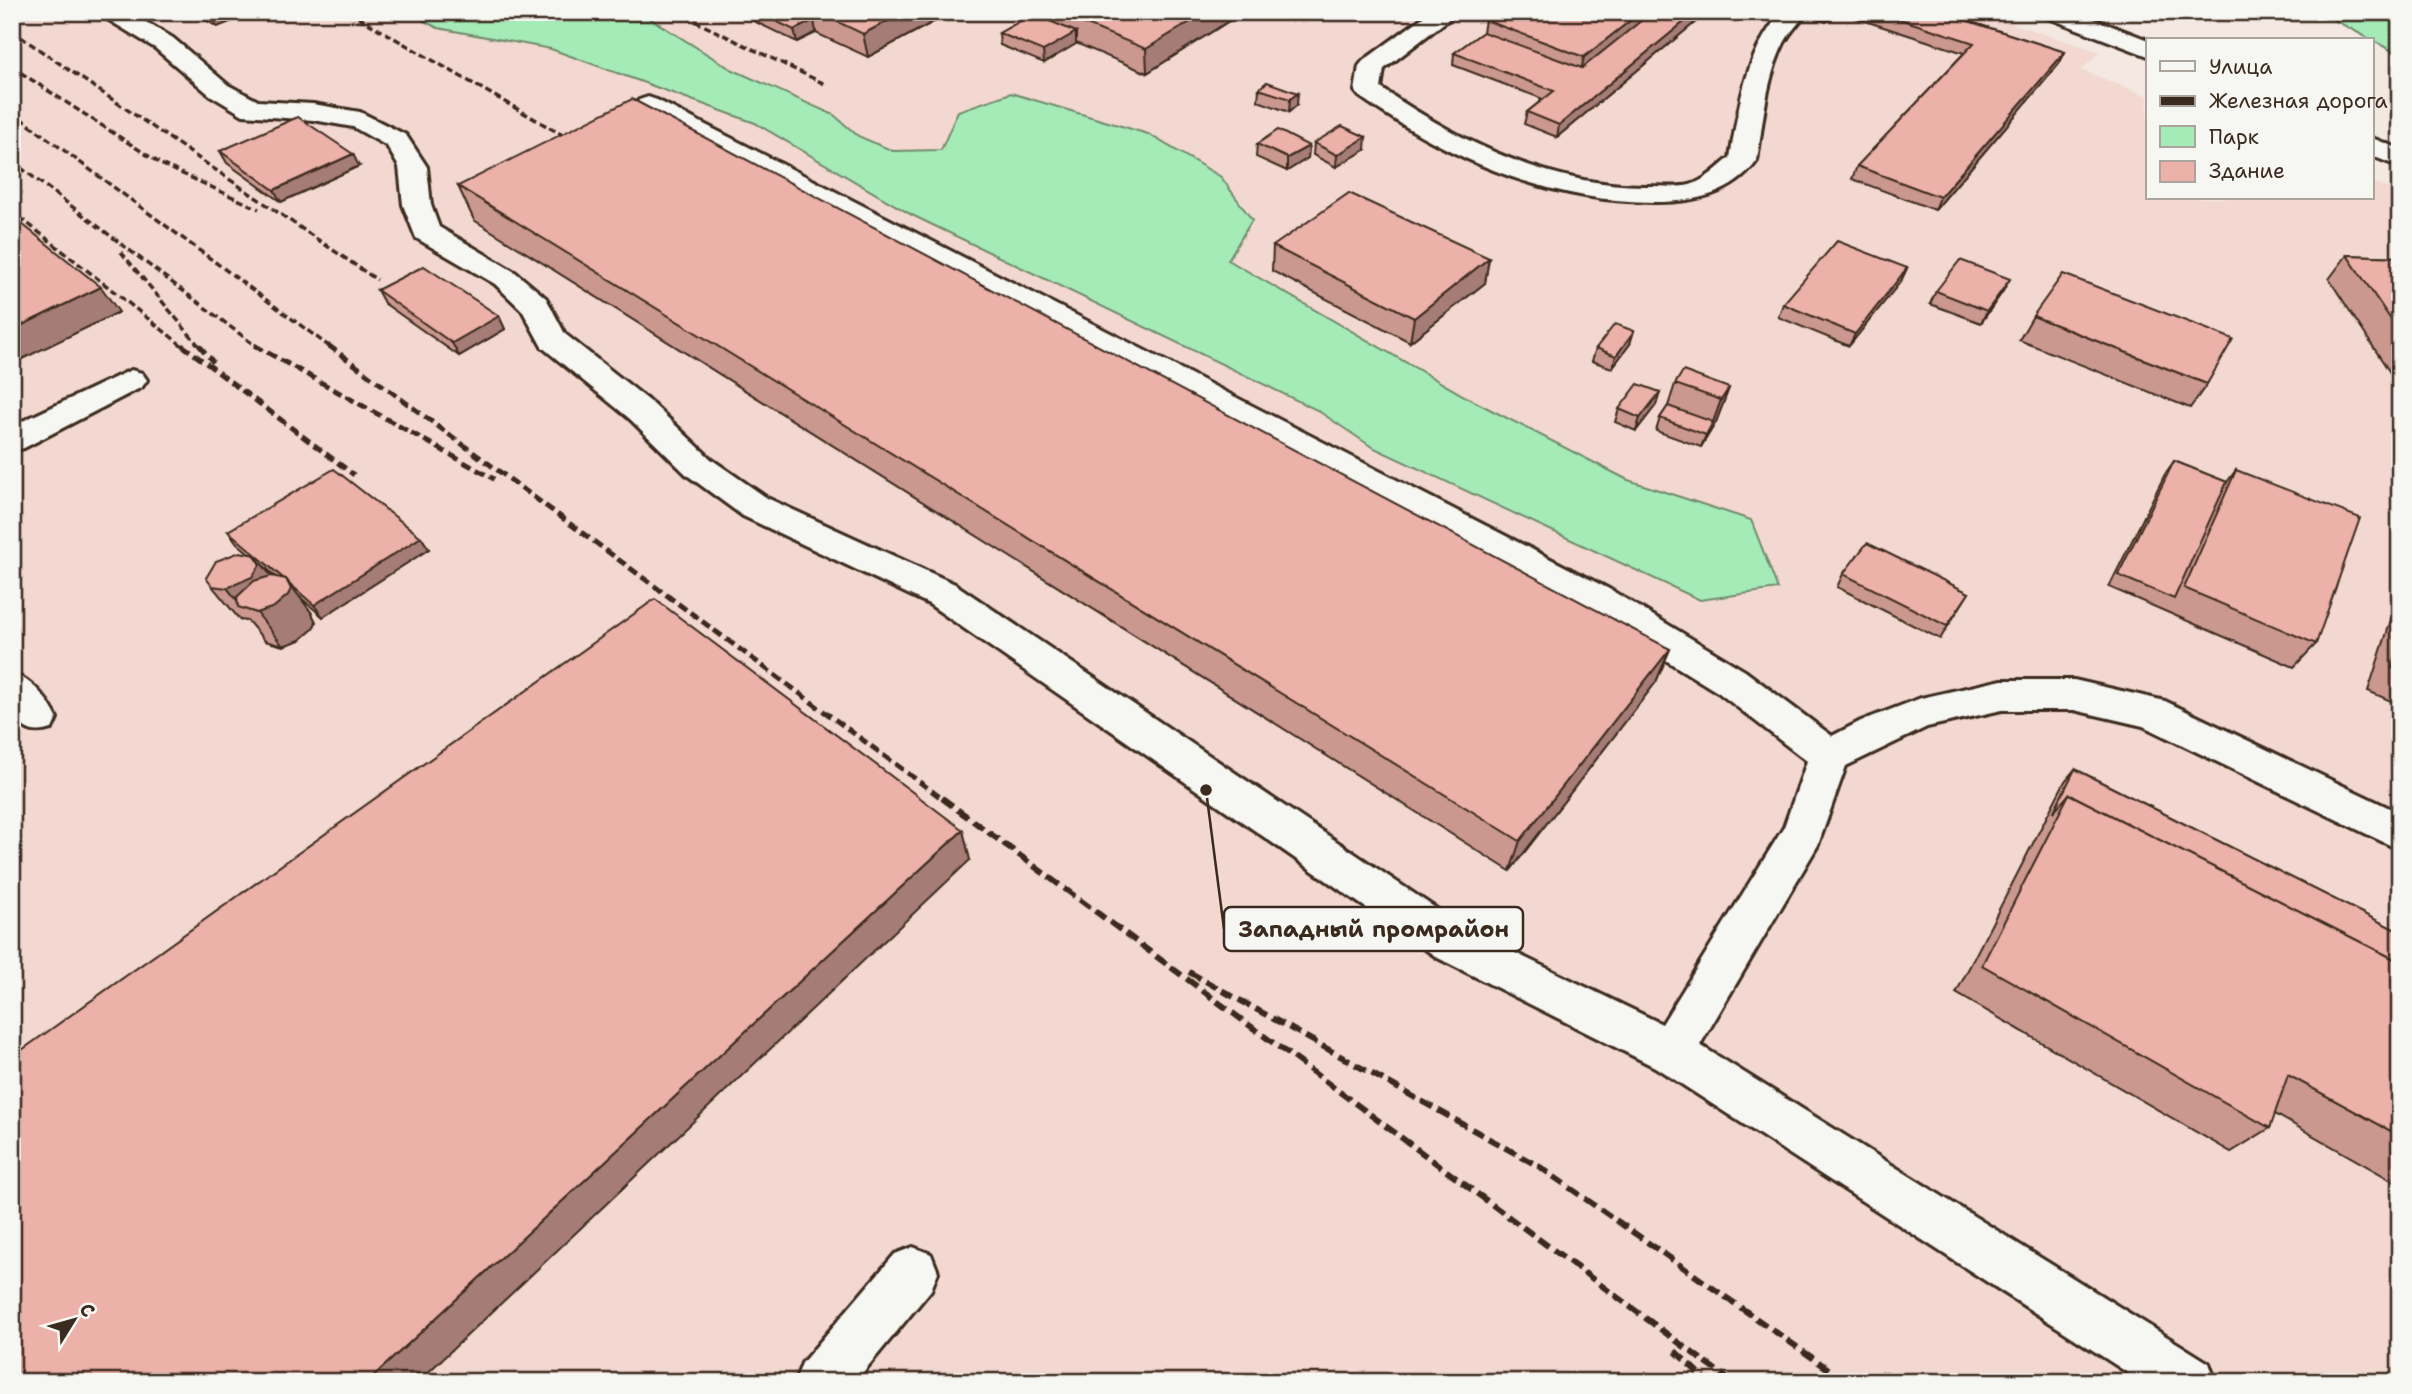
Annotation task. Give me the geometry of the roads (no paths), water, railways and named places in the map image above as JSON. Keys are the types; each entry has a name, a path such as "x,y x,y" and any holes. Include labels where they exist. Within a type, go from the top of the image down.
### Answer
{"street":[{"path":"112,12 164,43 219,90 252,109 313,112 359,120 397,141 413,167 417,205 426,232 505,278 535,305 553,340 642,411 699,467 755,507 942,594 1453,944 1671,1052 2190,1382"},
{"path":"1446,12 1372,66 1368,91 1399,114 1467,148 1549,181 1635,196 1698,192 1744,161 1759,75 1782,24 1795,12"},
{"path":"2054,12 2146,48"},
{"path":"648,105 1597,599 1732,682 1829,756"},
{"path":"2374,147 2400,159"},
{"path":"12,440 131,380"},
{"path":"12,688 38,718"},
{"path":"1671,1052 1803,833 1829,756 1875,732 1921,713 2002,695 2074,695 2151,712 2400,833"},
{"path":"821,1382 913,1272"}],"railway":[{"path":"349,12 578,144"},
{"path":"676,12 827,85"},
{"path":"12,31 377,280"},
{"path":"12,67 161,164 259,209"},
{"path":"12,112 330,347"},
{"path":"12,161 255,346"},
{"path":"12,211 184,347"},
{"path":"121,252 200,347"},
{"path":"182,345 354,475"},
{"path":"199,345 213,362"},
{"path":"328,345 944,800"},
{"path":"255,346 494,479"},
{"path":"942,798 1732,1382"},
{"path":"1189,972 1540,1167 1847,1382"},
{"path":"1675,1351 1708,1382"}],"place":[{"name":"Западный промрайон","path":"1206,790"}]}
